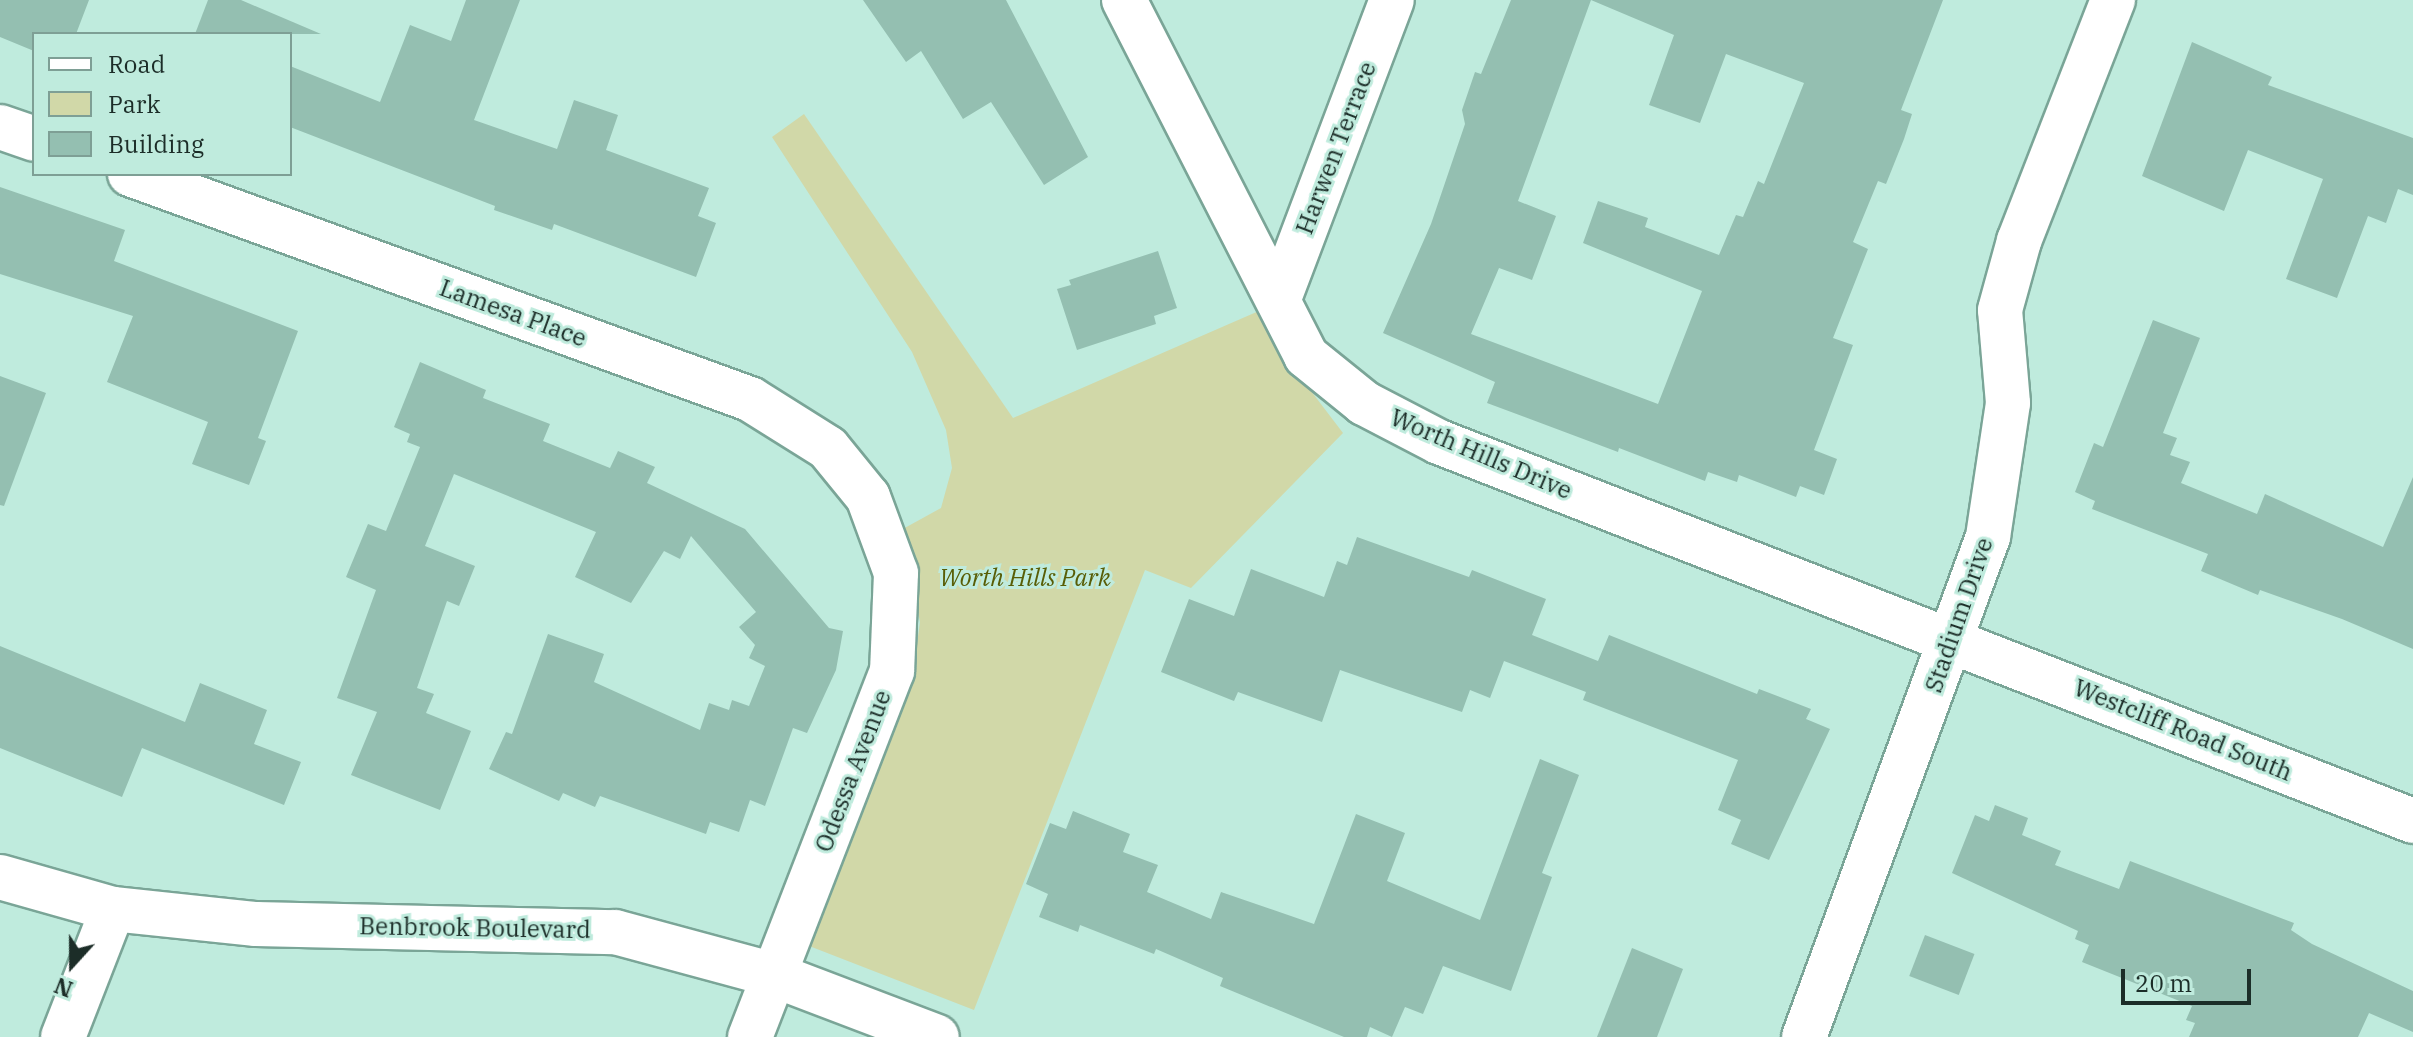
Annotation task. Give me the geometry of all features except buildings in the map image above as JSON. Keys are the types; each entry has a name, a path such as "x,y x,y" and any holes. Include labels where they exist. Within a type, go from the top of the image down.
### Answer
{"street":[{"name":"Worth Hills Drive","path":"1124,0 1280,296 1306,356 1364,403 1439,442 1953,638"},
{"name":"Harwen Terrace","path":"1280,296 1392,0"},
{"name":"Stadium Drive","path":"1804,1037 1988,537 2008,403 2000,310 2019,241 2113,0"},
{"path":"0,127 32,138"},
{"name":"Lamesa Place","path":"136,176 750,399 828,448 868,497"},
{"name":"Odessa Avenue","path":"750,1037 892,671 896,573 868,497"},
{"name":"Westcliff Road South","path":"1953,638 2413,821"},
{"name":"Benbrook Boulevard","path":"0,877 113,909 256,924 615,932 774,975 937,1037"},
{"path":"63,1037 113,909"}],"green space":[{"name":"Worth Hills Park","path":"804,114 1013,418 1268,307 1311,391 1343,433 1191,588 1145,570 974,1010 804,944 913,673 920,622 901,530 941,508 952,468 946,430 912,352 772,137"}]}
